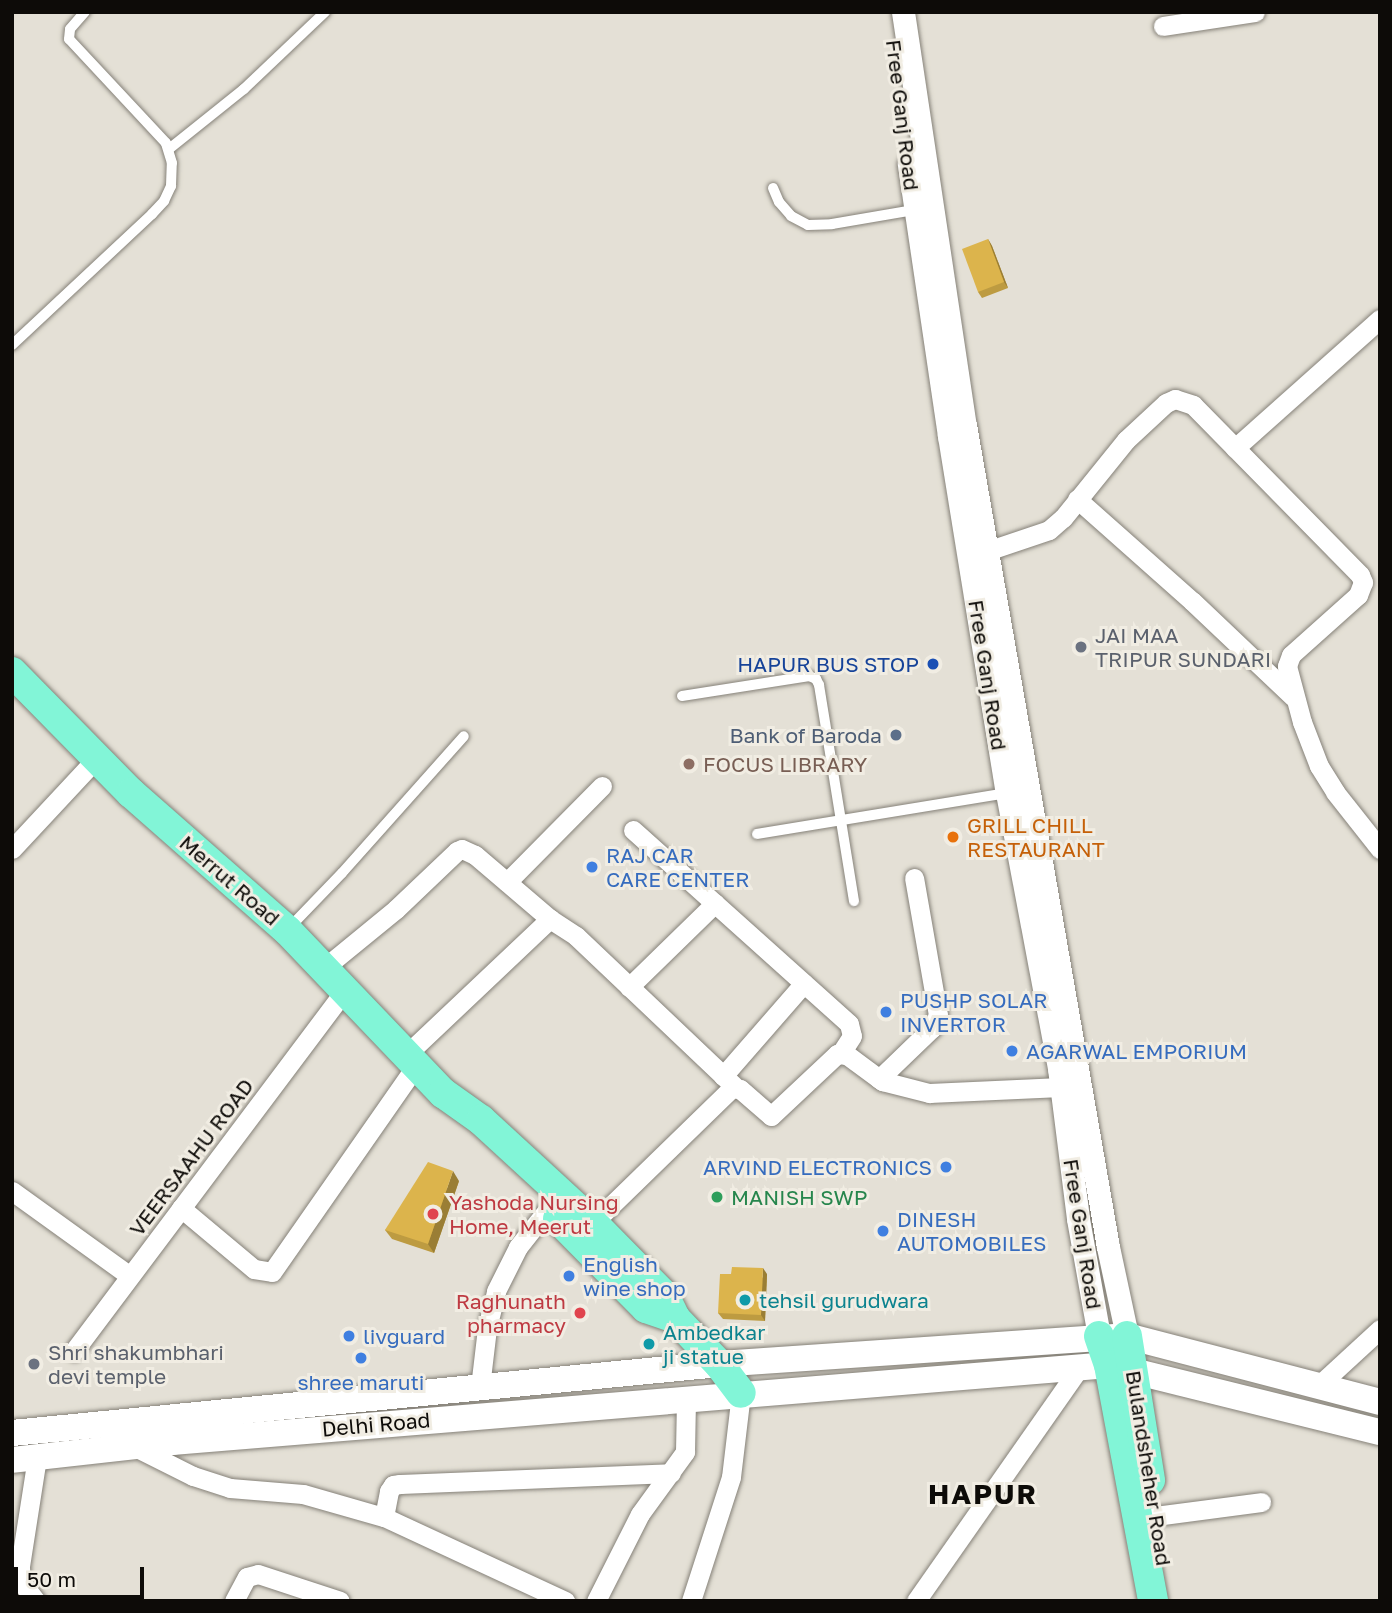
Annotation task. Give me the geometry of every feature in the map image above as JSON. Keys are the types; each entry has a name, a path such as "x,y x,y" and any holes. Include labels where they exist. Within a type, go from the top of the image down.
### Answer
{"main road":[{"name":"Merrut Road","path":"14,678 131,793 287,930 443,1093 467,1133 548,1209 646,1308 675,1318"},
{"name":"Merrut Road","path":"443,1093 481,1120 593,1223 664,1295 675,1318 719,1364 741,1393"},
{"name":"Delhi Road","path":"25,1459 116,1440 480,1387 719,1364 1113,1336 1318,1386 1376,1396"},
{"path":"1113,1336 1108,1368 1153,1601"},
{"path":"904,1350 909,1380"},
{"name":"Delhi Road","path":"12,1433 116,1440 909,1380 1108,1368 1380,1432"},
{"name":"Bulandsheher Road","path":"1108,1368 1155,1516 1171,1601"}],"street":[{"name":"Free Ganj Road","path":"890,12 915,210 1007,793 1061,1087 1079,1219 1113,1336"},
{"path":"903,12 938,256 1108,1247 1113,1336"},
{"path":"1163,26 1255,12"},
{"path":"1235,448 1380,319"},
{"path":"987,551 1049,530 1126,440 1175,399 1194,405 1360,575 1363,582 1358,595 1291,655 1287,666 1294,699 1319,766 1335,792 1380,849"},
{"path":"1077,499 1192,601 1294,699"},
{"path":"12,849 97,758"},
{"path":"507,882 603,786"},
{"path":"324,968 396,909 457,851 468,850 550,919 576,936 729,1082 771,1116 833,1056 841,1053 852,1036 849,1024 633,830"},
{"path":"880,1079 932,1028 938,1015 914,878"},
{"path":"629,987 715,903"},
{"path":"181,1208 254,1269 272,1272 412,1059 550,919"},
{"path":"593,1223 729,1082 804,983"},
{"name":"VEERSAAHU ROAD","path":"74,1351 345,989"},
{"path":"841,1053 880,1079 912,1090 946,1094 1061,1087"},
{"path":"12,1191 130,1276"},
{"path":"480,1387 487,1328 496,1291 518,1247 548,1209"},
{"path":"1318,1386 1380,1329"},
{"path":"916,1601 1108,1368"},
{"path":"691,1601 731,1478 741,1393"},
{"path":"596,1601 640,1514 685,1452 686,1398"},
{"path":"116,1440 193,1476 230,1488 303,1494 384,1517 565,1601"},
{"path":"25,1459 21,1582 36,1601"},
{"path":"384,1517 389,1491 393,1485 671,1473"},
{"path":"1155,1516 1261,1502"},
{"path":"234,1601 247,1577 258,1574 340,1601"}],"lane":[{"path":"12,345 164,201 173,177 169,149 136,108 69,39 69,29 85,12"},
{"path":"169,149 244,89 325,12"},
{"path":"773,188 779,202 791,216 808,225 832,224 915,210"},
{"path":"682,696 809,676 816,679 820,685 854,901"},
{"path":"287,930 342,873 464,736"},
{"path":"757,834 1007,793"}],"building":[{"path":"988,239 1004,282 978,292 962,249"},
{"path":"428,1162 453,1171 428,1244 385,1230"},
{"name":"tehsil gurudwara","path":"732,1267 763,1268 761,1315 718,1313 720,1274 731,1274"}],"place":[{"name":"JAI MAA TRIPUR SUNDARI","path":"1081,647"},
{"name":"HAPUR BUS STOP","path":"933,664"},
{"name":"Bank of Baroda","path":"896,735"},
{"name":"FOCUS LIBRARY","path":"689,764"},
{"name":"GRILL CHILL RESTAURANT","path":"953,837"},
{"name":"RAJ CAR CARE CENTER","path":"592,867"},
{"name":"PUSHP SOLAR INVERTOR","path":"886,1012"},
{"name":"AGARWAL EMPORIUM","path":"1012,1051"},
{"name":"ARVIND ELECTRONICS","path":"946,1167"},
{"name":"MANISH SWP","path":"717,1197"},
{"name":"Yashoda Nursing Home, Meerut","path":"433,1214"},
{"name":"DINESH AUTOMOBILES","path":"883,1231"},
{"name":"English wine shop","path":"569,1276"},
{"name":"tehsil gurudwara","path":"745,1300"},
{"name":"Raghunath pharmacy","path":"580,1313"},
{"name":"livguard","path":"349,1336"},
{"name":"Ambedkar ji statue","path":"649,1344"},
{"name":"shree maruti","path":"361,1358"},
{"name":"Shri shakumbhari devi temple","path":"34,1364"}],"district":[{"name":"HAPUR","path":"983,1494"}]}
